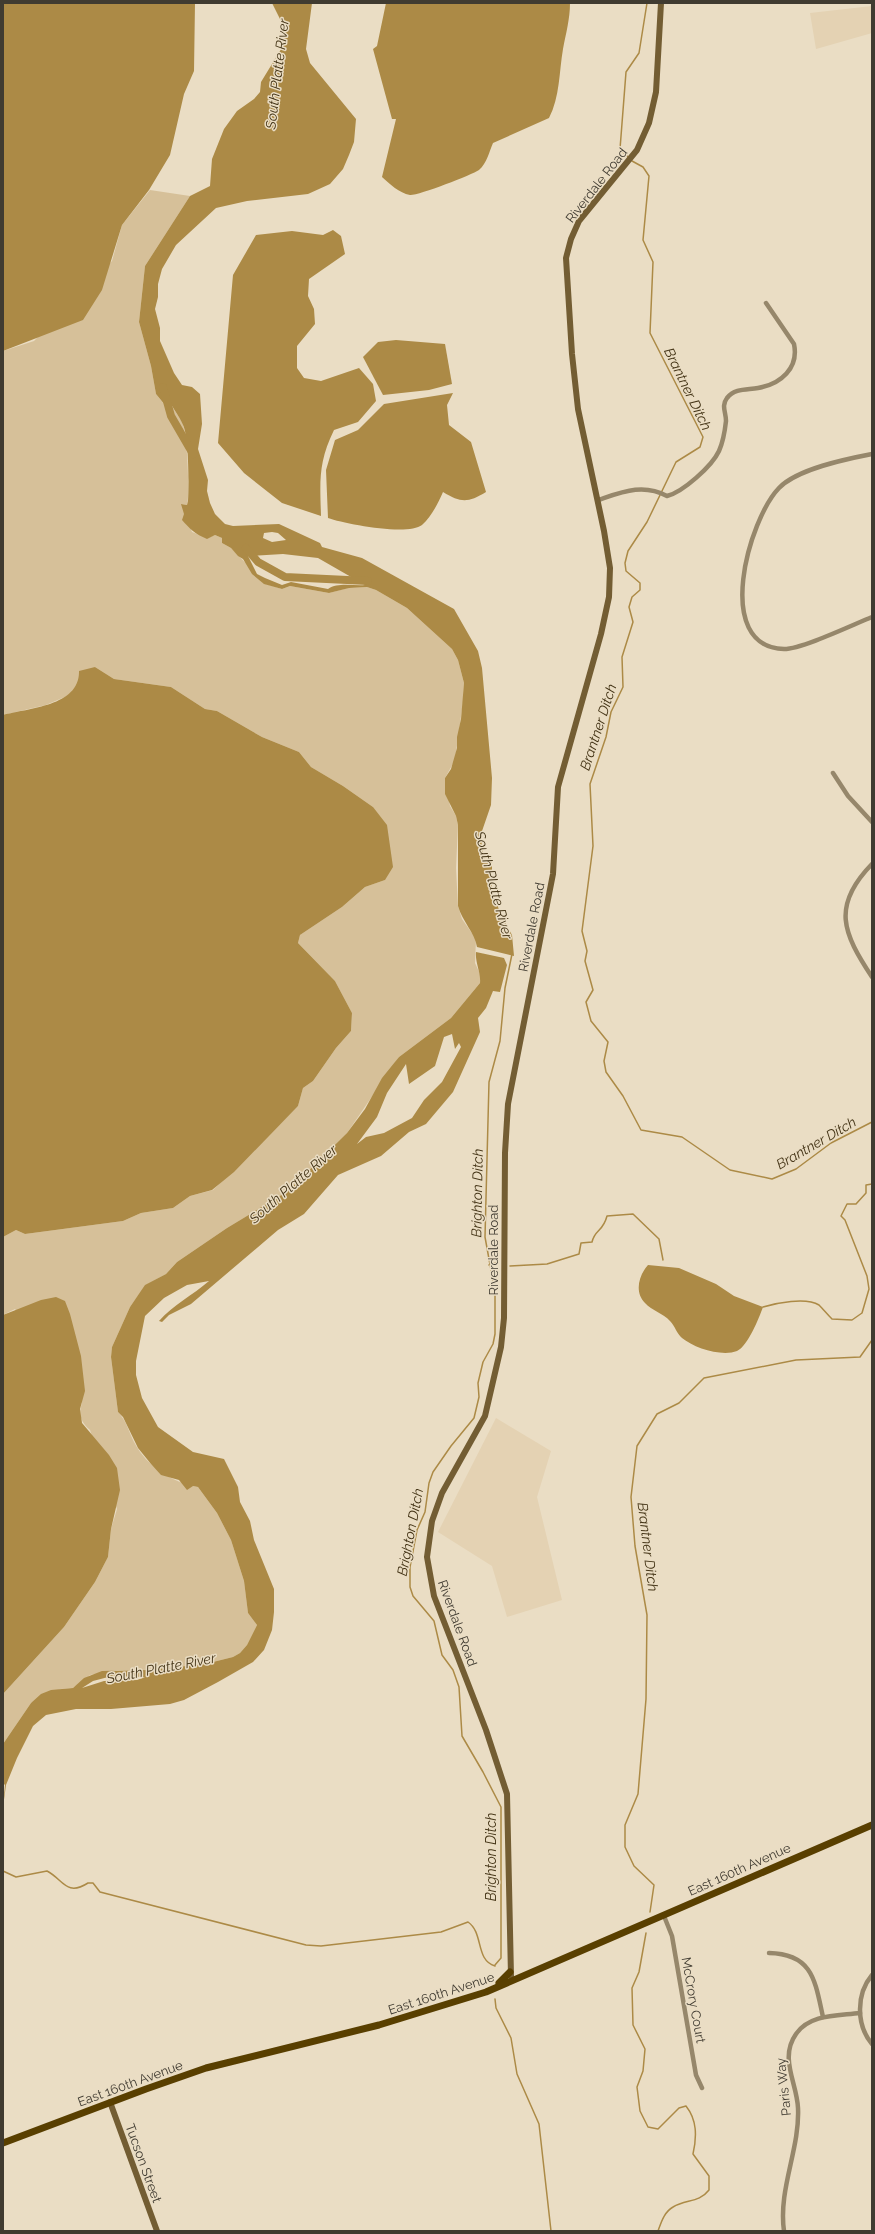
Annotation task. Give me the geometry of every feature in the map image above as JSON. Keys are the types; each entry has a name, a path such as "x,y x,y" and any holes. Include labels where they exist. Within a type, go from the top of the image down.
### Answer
{"main road":[{"name":"East 160th Avenue","path":"3,2143 110,2102 206,2068 379,2025 479,1994 512,1982 872,1825"},
{"path":"479,1994 502,1982 510,1972"}],"street":[{"name":"Riverdale Road","path":"512,1982 510,1972 507,1794 486,1730 434,1596 429,1574 427,1547 432,1521 442,1493 485,1416 501,1347 504,1318 505,1153 508,1104 553,874 558,787 601,634 609,597 610,568 598,500 578,409 572,354 566,258 570,239 579,221 632,157 644,137 653,110 656,92 662,3"},
{"path":"598,500 633,488 659,492 667,496 682,490 712,462 719,452 726,421 723,406 726,398 738,390 758,388 778,381 787,374 792,367 795,351 794,344 766,303"},
{"path":"872,454 810,471 792,478 779,487 766,506 752,540 742,583 742,600 746,620 754,635 762,642 778,648 794,648 872,617"},
{"path":"833,772 848,796 872,822"},
{"path":"872,864 852,889 846,906 846,921 853,947 872,977"},
{"name":"McCrory Court","path":"664,1916 672,1936 696,2075 702,2088"},
{"path":"769,1953 784,1953 794,1956 810,1972 816,1983 823,2017"},
{"path":"872,1975 866,1982 861,2000 860,2013 865,2033 872,2044"},
{"name":"Paris Way","path":"784,2231 782,2221 786,2181 796,2132 798,2108 789,2068 790,2049 796,2034 808,2023 823,2017 860,2013"},
{"name":"Tucson Street","path":"110,2102 157,2231"}],"shaded area":[{"path":"872,6 872,33 816,49 810,13"},
{"path":"150,190 190,196 145,266 139,322 151,366 156,394 164,404 164,398 168,398 184,428 187,455 188,499 187,505 182,504 192,532 207,538 215,535 222,538 222,543 231,548 266,584 282,589 290,586 329,593 348,588 367,587 376,590 407,608 452,649 458,660 464,683 463,702 455,760 445,778 450,806 456,816 458,825 456,868 458,906 462,919 476,939 475,963 481,976 480,983 451,1018 399,1057 347,1133 288,1191 227,1228 177,1262 166,1274 146,1285 130,1307 112,1347 111,1357 118,1412 125,1422 139,1451 161,1472 188,1485 198,1487 217,1513 231,1540 244,1581 248,1613 257,1625 247,1645 240,1653 233,1657 205,1664 149,1670 117,1670 90,1675 73,1688 61,1689 31,1703 3,1744 3,1694 64,1627 95,1582 108,1557 111,1529 117,1509 90,1430 84,1424 80,1415 82,1403 15,1309 3,1315 3,1237 16,1230 25,1234 123,1221 141,1213 173,1208 190,1196 213,1190 298,1106 303,1088 313,1081 336,1048 351,1031 352,1013 335,981 298,943 300,935 342,907 365,887 385,880 373,807 343,786 311,767 299,752 262,737 217,711 205,709 171,687 114,679 95,667 79,681 76,688 67,696 46,705 3,715 3,351 34,341 112,261 122,225"},
{"path":"496,1418 551,1451 537,1497 562,1600 507,1617 492,1566 438,1532"}],"water":[{"path":"3,3 195,3 194,71 184,94 170,155 149,190 122,225 102,290 83,320 3,351"},
{"path":"272,3 312,3 306,49 310,63 356,119 354,142 349,155 343,169 330,184 308,194 247,201 216,208 176,245 162,269 158,284 158,297 155,309 160,328 160,341 174,373 182,385 192,387 200,394 202,424 198,449 208,480 207,491 210,503 215,514 225,524 233,526 279,524 320,543 322,547 362,558 454,609 478,651 482,668 492,778 491,805 481,834 482,849 486,862 490,856 492,862 492,888 500,913 512,935 514,956 477,947 474,937 462,917 458,906 458,825 456,816 445,794 445,778 451,769 457,748 464,683 458,660 452,649 407,608 376,590 367,587 349,588 329,593 290,586 282,589 264,584 252,574 243,559 231,548 222,543 222,538 215,535 207,539 193,531 182,520 184,514 181,504 187,505 188,501 185,431 180,418 168,398 164,398 165,405 156,394 151,366 139,322 145,266 190,196 210,186 212,159 224,129 237,111 254,99 260,92 261,82 283,46 285,29","holes":["264,533 278,533 286,540 272,542 263,538","283,554 318,558 365,585 341,585 328,589 291,582 282,585 257,574 248,556"]},
{"path":"386,3 570,3 569,20 563,49 557,93 553,110 549,118 493,143 484,164 474,173 444,185 410,195 395,188 382,177 396,119 392,119 373,49 377,46"},
{"path":"333,230 341,236 345,254 309,279 308,296 314,309 315,324 297,346 297,368 304,378 321,381 359,368 373,384 376,401 358,422 334,430 325,452 321,472 321,516 282,503 244,473 218,443 233,275 256,235 292,231 323,235"},
{"path":"396,340 445,344 452,384 429,390 383,395 363,357 378,342"},
{"path":"453,393 447,405 449,425 471,442 486,492 469,500 460,500 443,492 429,518 422,525 415,528 376,528 328,518 326,470 335,440 358,430 384,404"},
{"path":"95,667 114,679 171,687 205,709 217,711 262,737 299,752 311,767 343,786 373,807 387,825 393,867 385,880 365,887 342,907 300,935 298,943 335,981 352,1013 351,1031 336,1048 313,1081 303,1088 298,1106 234,1172 212,1190 190,1196 173,1208 141,1213 123,1221 25,1234 16,1230 3,1237 3,715 51,704 71,692 77,683 79,671"},
{"path":"476,952 504,958 507,965 500,992 493,991 486,1008 478,1018 480,1032 453,1092 426,1124 409,1132 381,1156 338,1175 304,1214 278,1230 191,1304 169,1315 162,1322 159,1321 170,1310 209,1281 187,1285 164,1298 145,1316 136,1361 136,1375 142,1398 158,1427 193,1452 224,1459 238,1487 240,1502 250,1521 254,1540 274,1589 272,1630 264,1650 253,1662 184,1700 170,1704 111,1709 76,1709 46,1715 33,1726 17,1758 6,1785 3,1807 5,1785 3,1783 3,1744 31,1703 41,1694 51,1690 73,1688 84,1678 102,1671 149,1670 205,1664 233,1657 240,1653 247,1645 257,1625 248,1613 244,1581 231,1540 217,1513 198,1487 193,1486 187,1490 179,1480 161,1475 138,1448 123,1417 118,1412 111,1357 112,1347 130,1307 145,1285 166,1274 177,1262 227,1228 288,1191 347,1133 365,1109 382,1078 399,1057 451,1018 480,983","holes":["452,1034 455,1049 459,1043 461,1047 442,1082 424,1100 412,1118 384,1133 366,1137 357,1144 377,1117 387,1093 406,1064 409,1084 435,1066 444,1037","112,1676 144,1677 145,1677 137,1680 104,1681 82,1688 93,1681"]},
{"path":"648,1265 679,1268 716,1284 734,1296 763,1307 753,1331 745,1344 737,1351 724,1353 701,1348 687,1342 682,1338 667,1318 648,1306 642,1299 639,1284 642,1274"},
{"path":"56,1297 65,1301 81,1356 85,1391 80,1409 82,1423 109,1455 117,1468 120,1490 111,1529 108,1557 95,1582 64,1627 3,1694 3,1315 41,1300"}],"waterway":[{"name":"Brantner Ditch","path":"629,158 620,149 626,72 639,53 647,3"},
{"name":"Brantner Ditch","path":"632,161 643,167 649,176 643,240 653,262 650,333 703,437 700,447 676,462 647,522 628,551 625,563 626,571 640,583 640,590 632,597 629,607 633,622 622,657 623,687 611,712 606,737 590,784 593,846 582,931 587,951 585,961 593,990 586,1002 591,1021 608,1042 604,1061 606,1072 623,1096 641,1130 682,1137 730,1170 772,1179 796,1169 831,1143 872,1122"},
{"name":"South Platte River","path":"163,387 171,416 193,454"},
{"name":"South Platte River","path":"246,548 258,562 285,577 368,581"},
{"name":"Brighton Ditch","path":"495,1965 501,1958 501,1807 462,1736 459,1687 453,1670 442,1655 434,1621 413,1596 410,1587 410,1567 417,1530 425,1512 429,1483 433,1472 451,1446 474,1418 479,1397 478,1383 483,1362 493,1344 495,1334 495,1292 485,1237 489,1082 500,1041 505,988 512,954"},
{"path":"763,1307 783,1302 807,1301 819,1305 832,1319 852,1320 862,1313 869,1289 867,1276 845,1220 841,1216 847,1204 856,1204 866,1193 866,1185 872,1184"},
{"path":"510,1266 547,1264 579,1254 581,1243 592,1242 607,1216 633,1214 659,1239 663,1260"},
{"name":"Brighton Ditch","path":"489,1265 498,1262"},
{"name":"Brantner Ditch","path":"650,1912 654,1885 634,1866 625,1847 625,1825 638,1794 646,1699 647,1615 635,1546 631,1497 637,1446 657,1414 679,1403 704,1378 796,1360 860,1357 872,1340"},
{"path":"3,1871 16,1877 47,1871 65,1885 70,1887 81,1887 88,1883 93,1883 100,1892 306,1945 321,1946 441,1932 468,1922 476,1933 485,1958 489,1963 495,1966"},
{"name":"Brantner Ditch","path":"646,1933 639,1972 632,1988 633,2025 645,2049 643,2071 637,2087 640,2111 648,2127 658,2129 679,2108 686,2106 690,2111 695,2128 693,2154 709,2176 709,2190 697,2199 670,2209 663,2218 658,2231"},
{"name":"Brighton Ditch","path":"495,1999 496,2008 511,2038 517,2074 539,2124 551,2231"}]}
